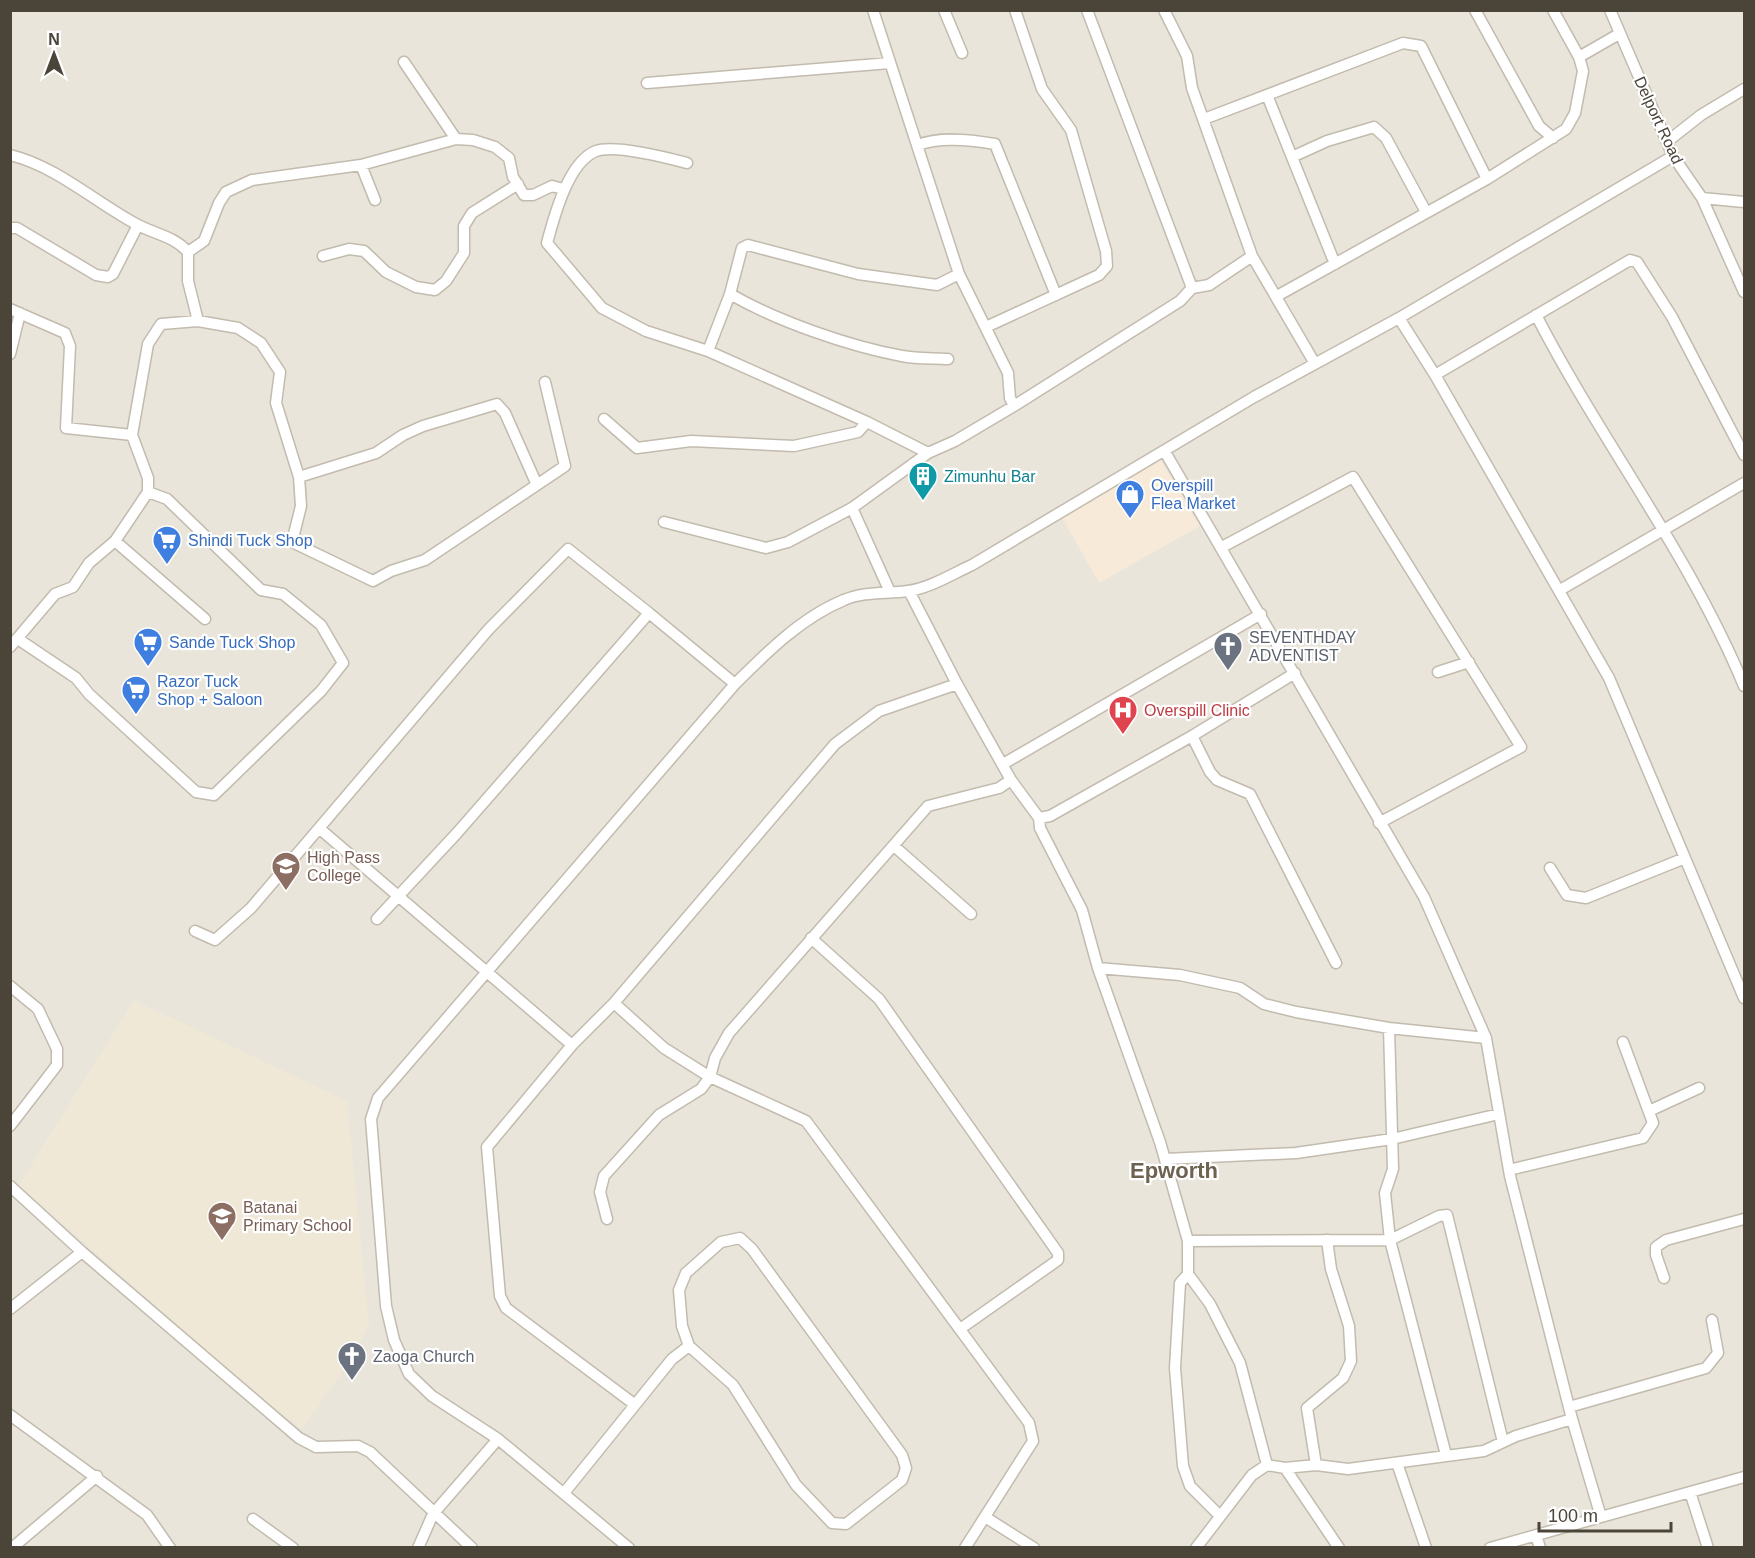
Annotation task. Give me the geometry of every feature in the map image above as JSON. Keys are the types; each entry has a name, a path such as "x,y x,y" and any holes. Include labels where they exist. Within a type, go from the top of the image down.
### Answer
{"street":[{"path":"873,10 959,274 1008,373 1010,399 1014,406"},
{"path":"944,10 962,53"},
{"path":"986,327 1099,275 1107,266 1106,251 1071,130 1042,89 1015,10"},
{"path":"1087,10 1192,288"},
{"path":"1164,10 1187,56 1192,88 1252,256 1314,363"},
{"path":"1475,10 1539,126 1553,138"},
{"path":"1277,296 1426,212 1488,180 1566,129 1575,113 1583,71 1553,10"},
{"name":"Delport Road","path":"1610,10 1673,156 1701,198 1744,292"},
{"path":"1578,57 1619,34"},
{"path":"1204,119 1403,43 1421,46 1488,180"},
{"path":"404,62 456,139"},
{"path":"647,82 890,63"},
{"path":"1668,141 1701,115 1744,89"},
{"path":"1267,95 1335,264"},
{"path":"1292,157 1327,141 1374,127 1386,138 1426,212"},
{"path":"188,252 204,241 219,203 226,192 252,180 361,165 456,139 473,140 495,147 509,158 524,195 533,195 552,186 563,189"},
{"path":"918,144 928,141 976,141 995,144 1056,295"},
{"path":"687,163 647,152 596,151 582,162 563,189 547,243 602,308 646,331 708,351 867,422 928,453"},
{"path":"10,155 48,170 138,225 181,244 188,252 188,281 198,321"},
{"path":"629,1548 498,1439 421,1387 409,1374 394,1340 386,1306 370,1119 378,1098 485,972 615,826 735,684 784,639 833,605 855,596 909,591 937,582 972,565 1314,363 1399,318 1673,156"},
{"path":"361,165 375,200"},
{"path":"323,256 349,249 364,251 386,272 416,287 435,290 446,281 464,253 464,226 472,213 518,184"},
{"path":"1701,198 1744,202"},
{"path":"10,228 17,228 96,275 108,277 113,274 138,225"},
{"path":"708,351 730,294 742,248 748,245 858,274 914,282 937,285 959,274"},
{"path":"664,522 766,548 789,542 852,508 928,453 955,441 1014,406 1171,307 1192,288 1209,285 1252,256"},
{"path":"1435,375 1630,260 1637,262 1672,317 1744,455"},
{"path":"730,294 749,305 847,342 903,356 948,359"},
{"path":"10,354 15,311 65,333 70,346 66,428 132,435"},
{"path":"1536,315 1561,362 1662,530 1730,651 1744,686"},
{"path":"1399,318 1435,375 1560,590 1620,700 1744,998"},
{"path":"148,492 167,499 261,590 283,594 321,625 343,663 321,691 214,795 196,792 89,694 76,678 14,643 56,594 73,587 88,563 115,541 148,492 148,478 132,435 148,344 161,324 198,321 238,328 261,343 280,372 276,403 299,477 301,506 292,542 373,581 391,571 425,560 565,466 545,382"},
{"path":"299,477 376,453 423,426 497,404 505,413 537,485"},
{"path":"603,419 638,448 691,441 794,446 858,432 867,422"},
{"path":"1165,452 1424,897 1486,1038 1509,1170 1572,1419 1601,1517"},
{"path":"1222,547 1353,477 1521,747 1379,823"},
{"path":"1560,590 1744,483"},
{"path":"852,508 890,592"},
{"path":"115,541 204,619"},
{"path":"195,931 215,940 251,908 489,630 568,549 735,684"},
{"path":"909,591 957,684 1011,780 1039,818 1040,828 1082,910 1098,968 1165,1159 1188,1241 1188,1274 1210,1304 1240,1363 1268,1465"},
{"path":"377,920 457,833 649,613"},
{"path":"1003,764 1261,614"},
{"path":"1438,672 1469,662"},
{"path":"1039,818 1050,816 1192,736 1294,673"},
{"path":"634,1404 506,1308 500,1296 487,1148 572,1045 614,1003 835,744 879,711 957,684"},
{"path":"1192,736 1210,772 1218,780 1250,794 1336,963"},
{"path":"607,1219 600,1192 604,1176 659,1115 701,1089 710,1077 715,1058 729,1033 928,806 999,788 1011,780"},
{"path":"320,829 400,894 485,972 572,1045"},
{"path":"894,846 971,914"},
{"path":"1550,868 1566,894 1586,898 1685,858"},
{"path":"811,938 879,999 1058,1253 1058,1260 960,1329"},
{"path":"1098,968 1180,975 1240,988 1264,1004 1296,1012 1389,1028 1486,1038"},
{"path":"10,986 38,1009 57,1049 57,1065 10,1126"},
{"path":"614,1003 664,1048 710,1077 806,1121 1029,1424 1033,1441 965,1548"},
{"path":"1389,1028 1393,1169 1385,1192 1390,1240 1407,1315 1446,1455"},
{"path":"1509,1170 1643,1138 1653,1124 1623,1042"},
{"path":"1649,1111 1699,1088"},
{"path":"1165,1159 1296,1153 1392,1139 1499,1114"},
{"path":"10,1186 82,1252 299,1438 316,1447 358,1446 370,1452 472,1548"},
{"path":"1188,1241 1390,1240 1439,1216 1447,1215 1503,1442"},
{"path":"1664,1278 1656,1255 1656,1247 1744,1219"},
{"path":"740,1238 752,1249 902,1455 906,1468 902,1480 846,1524 832,1523 796,1485 734,1385 689,1346 682,1326 679,1290 686,1274 721,1242 740,1238"},
{"path":"1316,1465 1307,1408 1343,1378 1351,1360 1349,1326 1330,1269 1327,1240"},
{"path":"10,1309 82,1252"},
{"path":"1188,1274 1180,1283 1175,1368 1183,1466 1190,1486 1220,1515"},
{"path":"1569,1407 1706,1368 1718,1353 1712,1320"},
{"path":"564,1493 672,1359 689,1346"},
{"path":"10,1414 147,1515 170,1548"},
{"path":"1196,1548 1252,1475 1268,1465 1348,1468 1484,1452 1503,1442 1572,1419"},
{"path":"418,1548 434,1514 498,1439"},
{"path":"1397,1463 1426,1548"},
{"path":"1285,1467 1339,1548"},
{"path":"12,1548 97,1476"},
{"path":"1490,1548 1744,1477"},
{"path":"1690,1492 1708,1548"},
{"path":"985,1516 1034,1548"},
{"path":"253,1520 293,1548"},
{"path":"1536,1535 1539,1548"}],"shaded area":[{"path":"11,11 1744,11 1744,1547 11,1547"},
{"name":"Overspill Flea Market","path":"1160,459 1200,526 1099,583 1060,514"},
{"name":"Batanai Primary School","path":"134,1000 347,1101 369,1325 350,1361 302,1429 255,1393 19,1185"}],"place":[{"name":"Zimunhu Bar","path":"923,502"},
{"name":"Overspill Flea Market","path":"1130,520"},
{"name":"Shindi Tuck Shop","path":"167,566"},
{"name":"Sande Tuck Shop","path":"148,668"},
{"name":"SEVENTHDAY ADVENTIST","path":"1228,672"},
{"name":"Razor Tuck Shop + Saloon","path":"136,716"},
{"name":"Overspill Clinic","path":"1123,736"},
{"name":"High Pass College","path":"286,892"},
{"name":"Batanai Primary School","path":"222,1242"},
{"name":"Zaoga Church","path":"352,1382"}],"district":[{"name":"Epworth","path":"1174,1170"}]}
